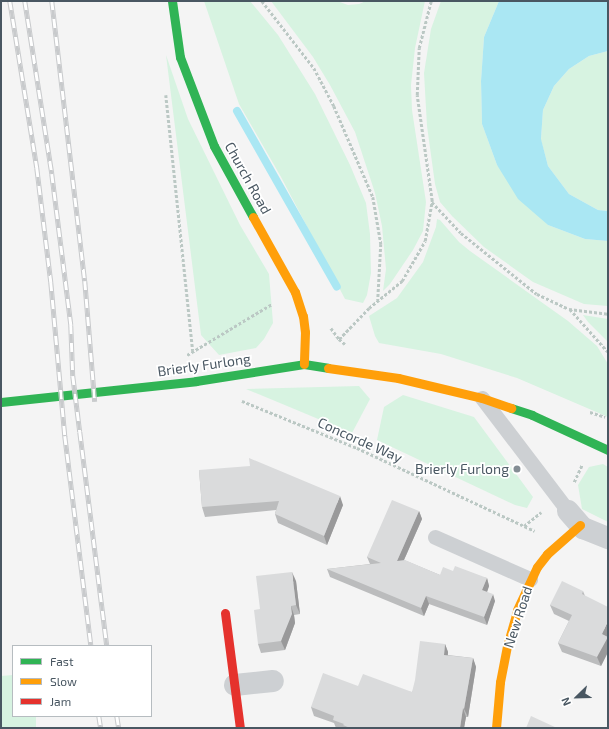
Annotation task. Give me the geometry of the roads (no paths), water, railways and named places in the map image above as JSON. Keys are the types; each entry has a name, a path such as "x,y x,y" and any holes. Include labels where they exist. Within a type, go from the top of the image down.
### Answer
{"street":[{"name":"Church Road","path":"172,1 180,57 214,146 295,292 303,316 305,332 304,364"},
{"name":"Brierly Furlong","path":"1,402 196,381 304,364 398,378 482,398 532,415 608,450"},
{"path":"574,518 583,528 608,538"},
{"name":"New Road","path":"496,728 500,682 507,646 517,610 530,579 574,518"},
{"path":"226,613 240,728"},
{"path":"234,685 273,681"}],"lane":[{"path":"482,398 574,518"},
{"path":"435,537 530,579"}],"water":[{"path":"499,1 608,1 608,51 589,56 569,69 554,86 543,110 541,139 548,166 569,194 598,210 608,211 608,241 585,239 548,225 518,199 497,165 482,124 481,81 484,37"}],"waterway":[{"path":"237,111 337,287"}],"railway":[{"path":"10,1 37,168 51,282 65,436 91,645"},
{"path":"25,1 52,174 71,325 73,376 107,645"},
{"path":"52,1 85,281 95,402"},
{"path":"99,717 101,728"},
{"path":"117,717 119,728"}],"place":[{"name":"Brierly Furlong","path":"517,469"}]}
